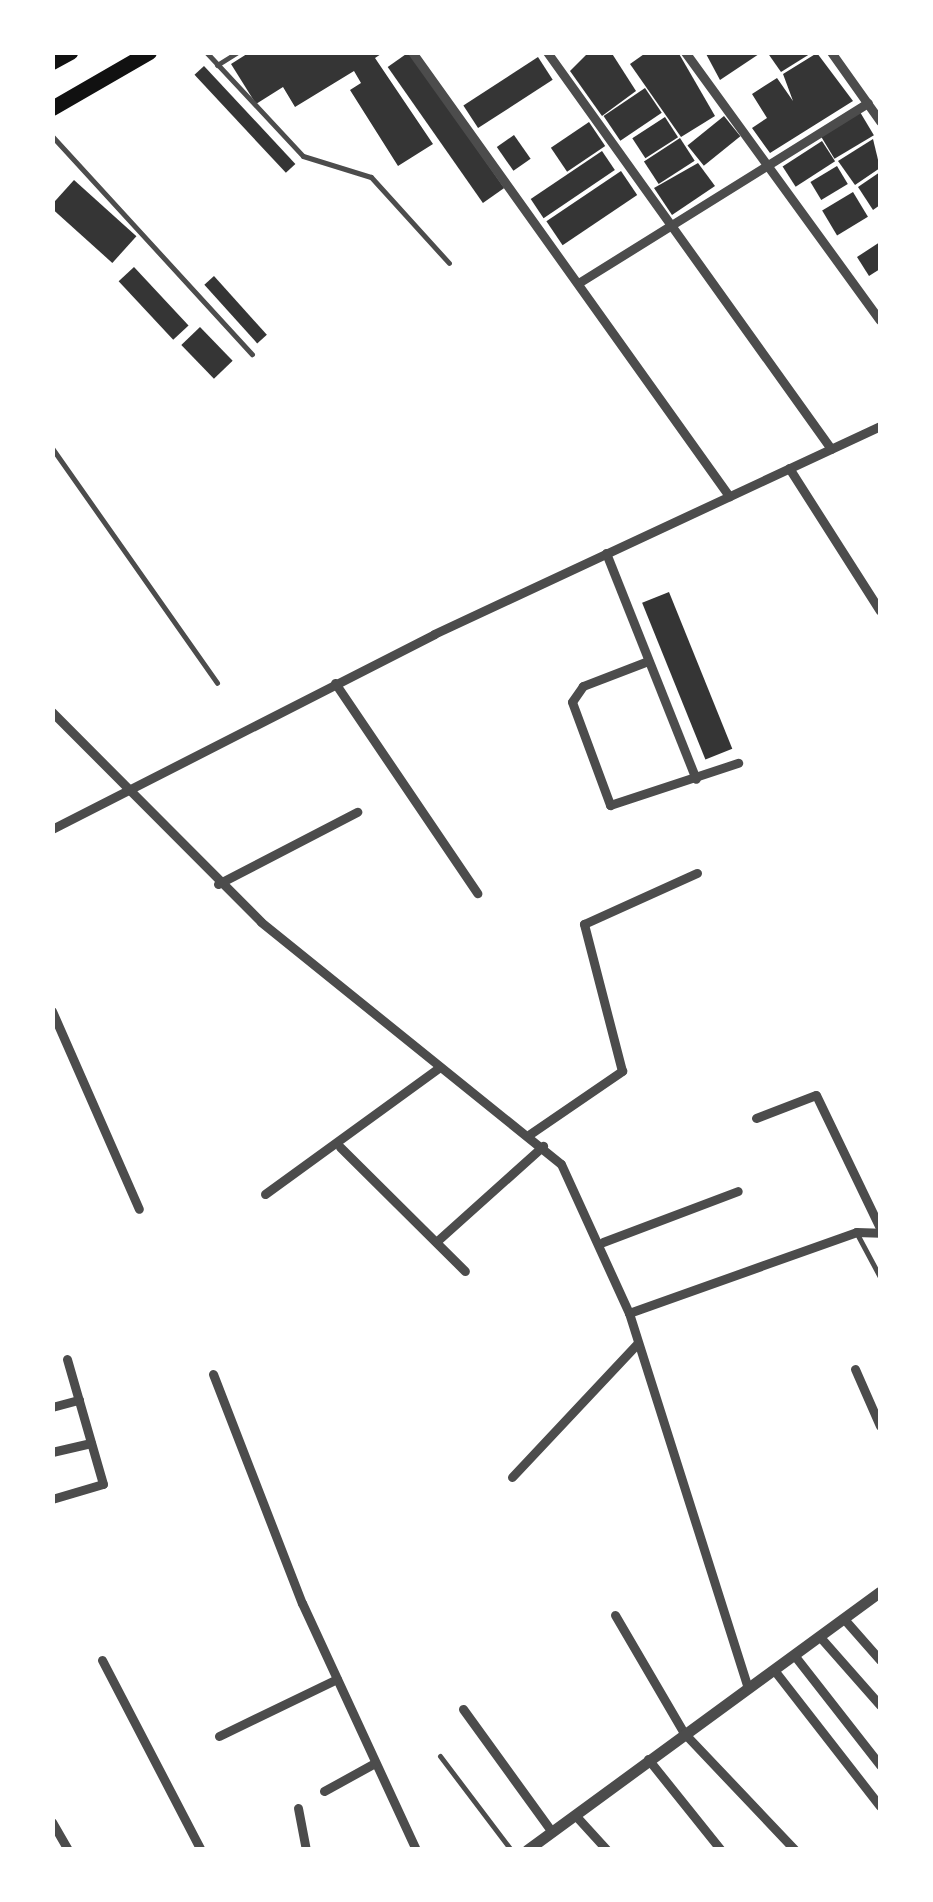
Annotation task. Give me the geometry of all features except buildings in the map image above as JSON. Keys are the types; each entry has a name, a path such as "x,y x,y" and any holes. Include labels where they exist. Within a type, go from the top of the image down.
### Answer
{"main road":[{"path":"52,108 149,52"}],"street":[{"path":"412,52 580,282 729,496"},
{"path":"547,52 830,449"},
{"path":"685,52 880,320"},
{"path":"831,52 880,121"},
{"path":"580,282 868,104"},
{"path":"52,829 335,683 880,426"},
{"path":"789,468 880,611"},
{"path":"606,554 696,779"},
{"path":"648,662 583,686 572,702 604,797 618,807 738,763"},
{"path":"335,683 478,893"},
{"path":"52,712 124,792 218,884 440,1067 543,1146 603,1242 748,1688"},
{"path":"218,884 358,812"},
{"path":"530,1134 622,1071 584,924 697,873"},
{"path":"52,1011 139,1209"},
{"path":"265,1194 340,1147 440,1067"},
{"path":"629,1313 856,1232 880,1231 816,1095 756,1118"},
{"path":"436,1242 543,1146"},
{"path":"340,1147 465,1271"},
{"path":"603,1242 738,1191"},
{"path":"512,1477 636,1344"},
{"path":"52,1499 103,1484 67,1359"},
{"path":"855,1369 880,1426"},
{"path":"213,1374 337,1679 416,1850"},
{"path":"52,1408 79,1400"},
{"path":"52,1452 91,1442"},
{"path":"527,1850 880,1592"},
{"path":"615,1615 684,1734 794,1850"},
{"path":"844,1619 880,1660"},
{"path":"820,1636 880,1705"},
{"path":"794,1655 880,1765"},
{"path":"102,1660 201,1850"},
{"path":"774,1670 880,1806"},
{"path":"219,1736 337,1679"},
{"path":"463,1708 552,1832"},
{"path":"648,1759 721,1850"},
{"path":"324,1791 375,1763"},
{"path":"298,1808 306,1850"},
{"path":"575,1816 607,1850"},
{"path":"52,1822 68,1850"}],"lane":[{"path":"206,52 303,156 371,177 449,263"},
{"path":"218,64 238,52"},
{"path":"52,136 252,354"},
{"path":"52,448 217,682"},
{"path":"856,1232 880,1278"},
{"path":"440,1756 510,1850"}]}
